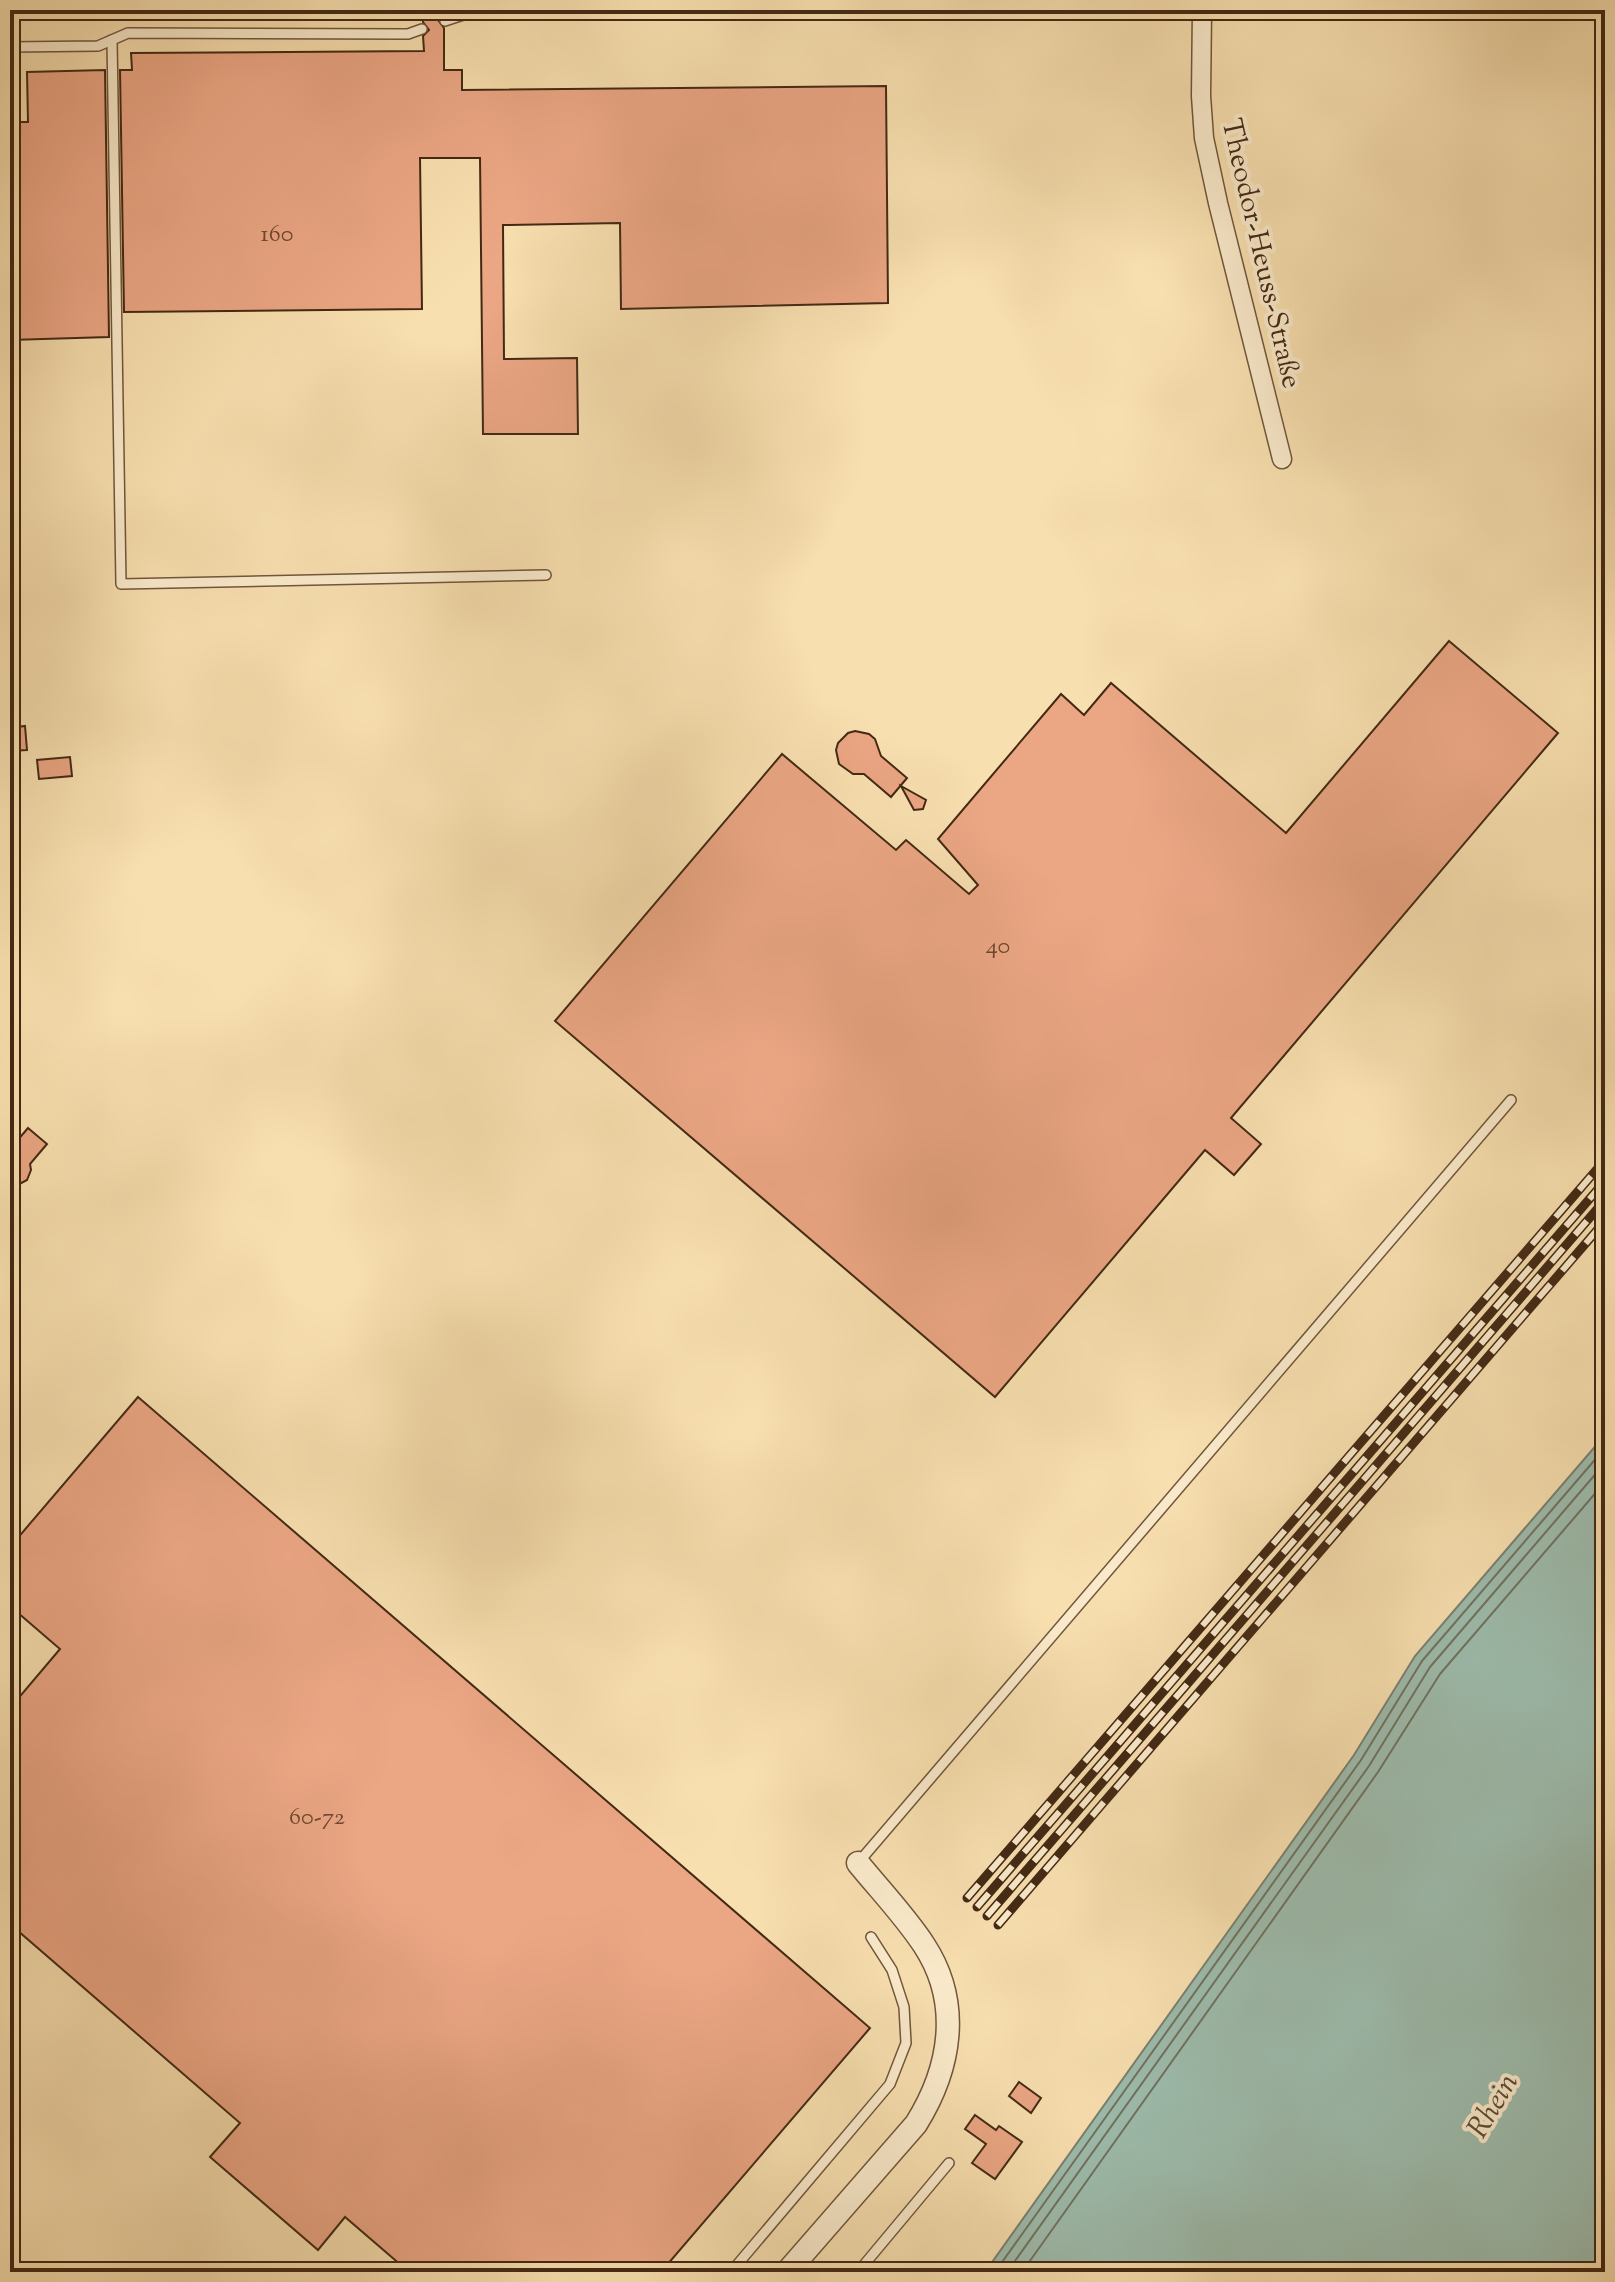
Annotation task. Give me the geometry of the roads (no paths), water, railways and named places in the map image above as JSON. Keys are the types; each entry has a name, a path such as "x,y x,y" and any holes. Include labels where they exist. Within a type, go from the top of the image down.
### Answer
{"street":[{"name":"Theodor-Heuss-Straße","path":"1202,10 1204,138 1282,459"},
{"path":"788,2272 916,2124 933,2097 944,2064 949,2026 946,1998 938,1971 924,1945 858,1863"}],"lane":[{"path":"445,21 469,13 598,10"},
{"path":"10,47 98,46 128,33 408,34 422,29"},
{"path":"112,40 121,584 546,575"},
{"path":"858,1863 1511,1100"},
{"path":"731,2272 890,2084 906,2043 904,2007 892,1970 871,1937"},
{"path":"858,2272 949,2163"}],"water":[{"name":"Rhein","path":"1605,1435 1605,2272 985,2272 1354,1755 1415,1656"}],"railway":[{"path":"967,1898 1605,1160"},
{"path":"977,1907 1605,1181"},
{"path":"987,1916 1605,1200"},
{"path":"998,1925 1605,1221"}]}
